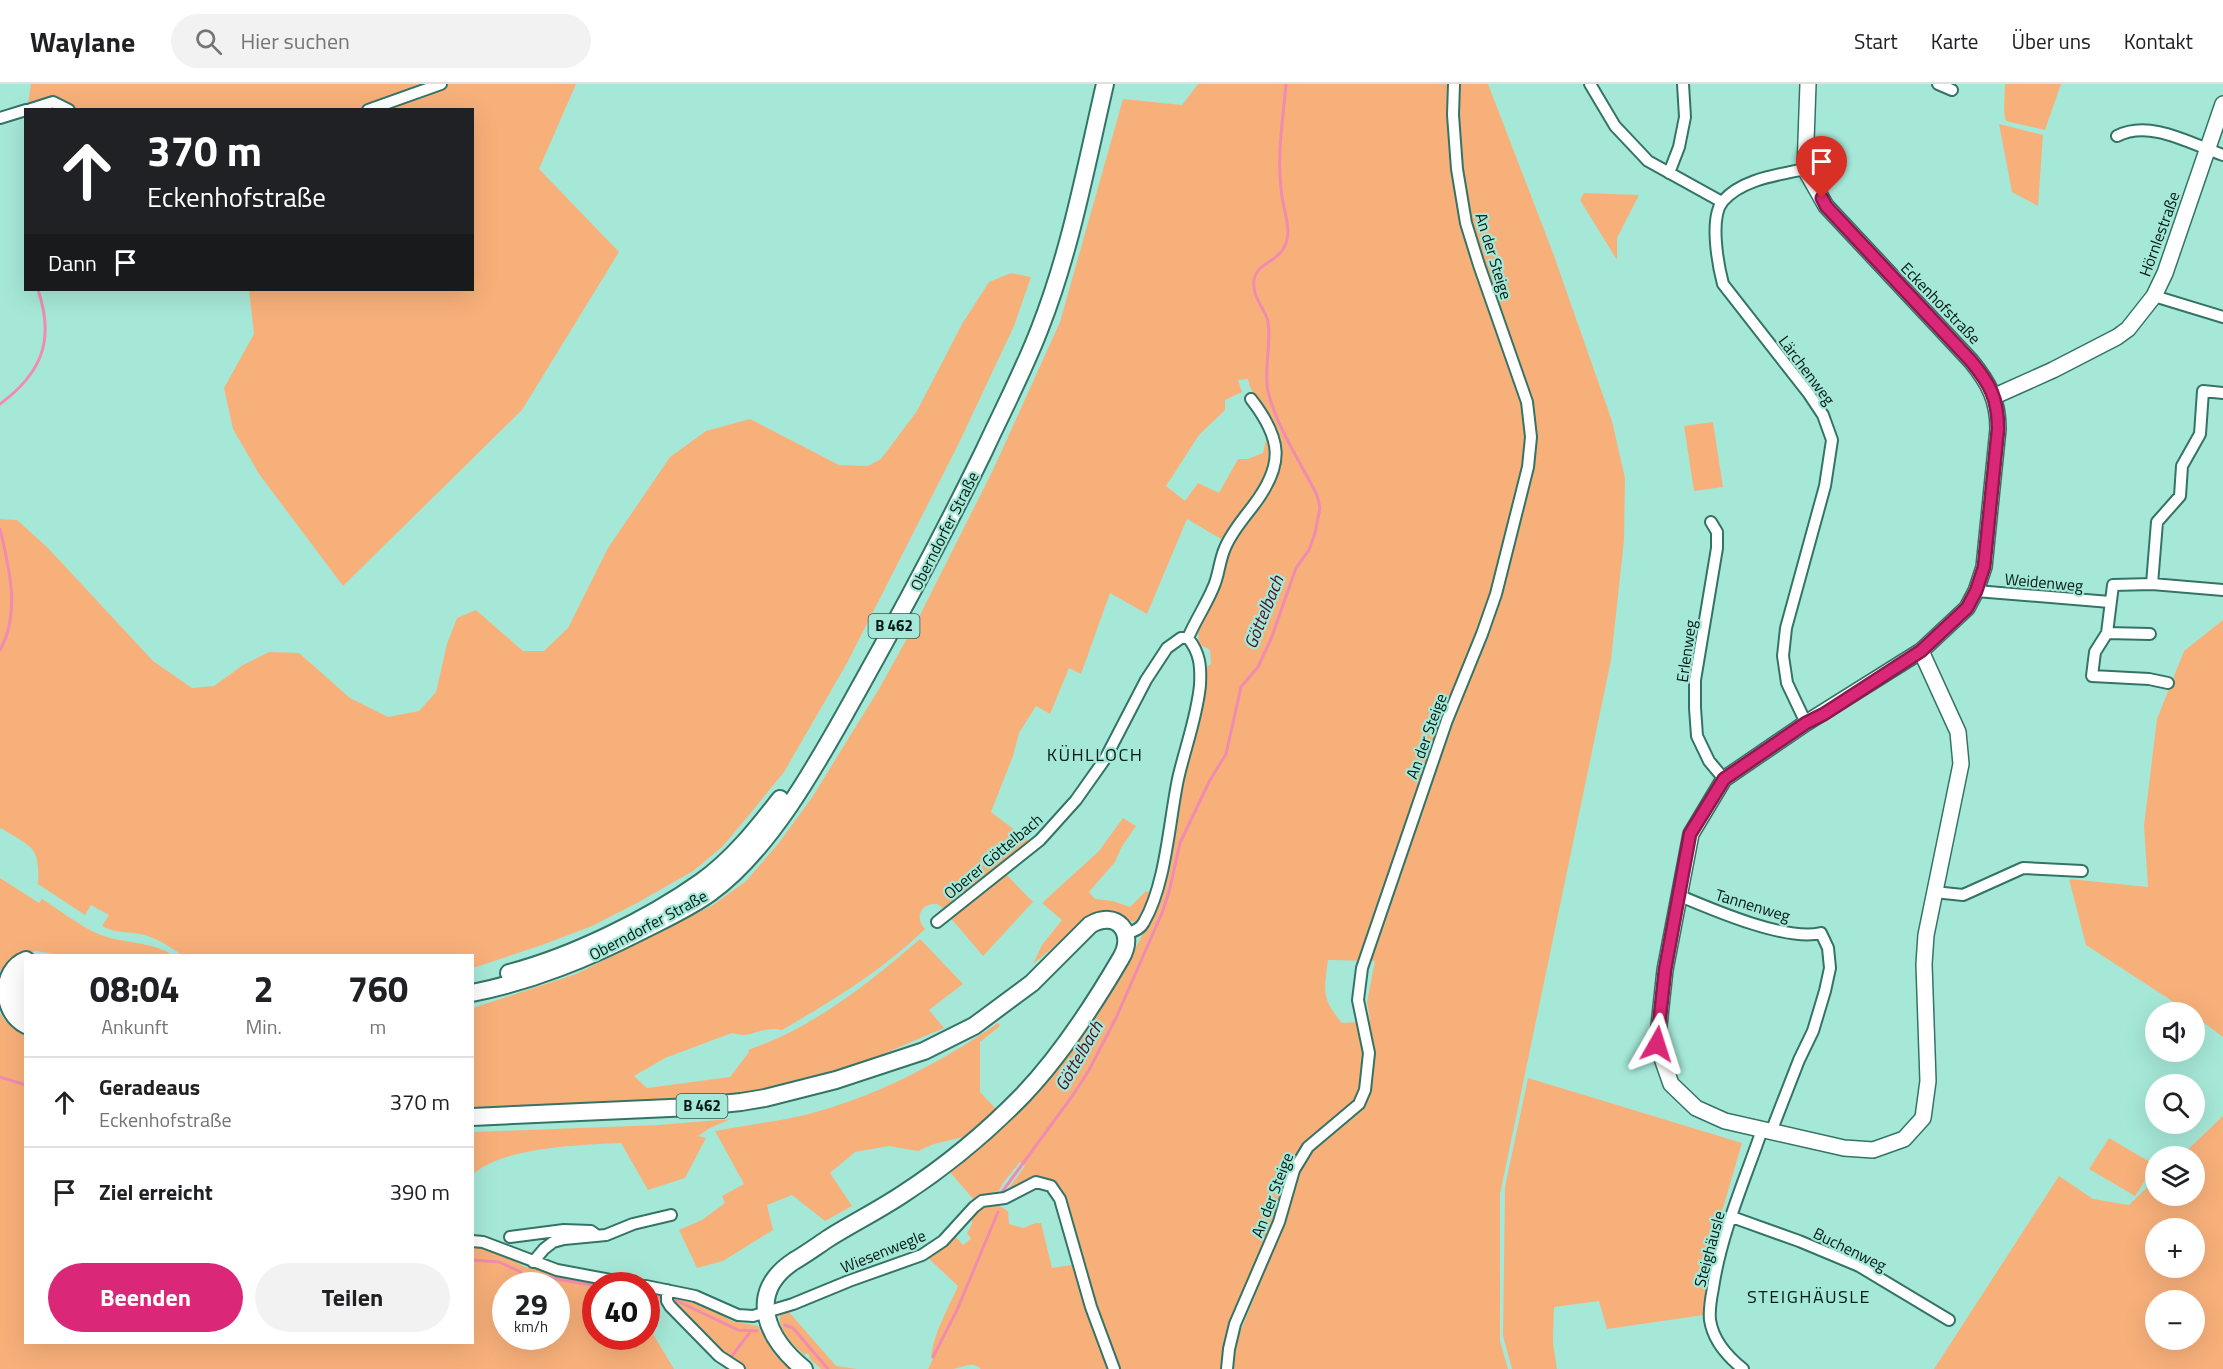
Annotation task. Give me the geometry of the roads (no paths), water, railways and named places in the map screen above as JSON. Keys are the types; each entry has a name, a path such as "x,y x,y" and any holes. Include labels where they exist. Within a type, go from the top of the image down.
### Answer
{"main road":[{"name":"Oberndorfer Straße","path":"474,982 525,969 569,953 614,932 701,882 761,825 792,781 828,724 896,602 1009,379 1054,256 1096,84"},
{"name":"Oberndorfer Straße","path":"474,993 533,978 574,963 663,920 710,893 746,859 802,787 914,590 1017,384 1040,328 1062,264 1088,165 1105,84"},
{"name":"B 462","path":"474,1117 692,1107 741,1102 812,1087 924,1051 974,1026 1032,983 1083,931 1095,922 1113,921 1121,926 1125,933"},
{"path":"804,1369 777,1342 766,1312 768,1288 775,1277 787,1265 929,1177 987,1129 1023,1094 1049,1065 1098,997 1123,955 1127,941 1125,933"},
{"path":"24,961 16,964 3,982 2,988 3,1000 11,1015 24,1024"},
{"path":"24,980 19,986 18,999 24,1008"},
{"name":"B 462","path":"474,1127 736,1113 814,1097 900,1066 924,1051"}],"street":[{"path":"374,108 441,84"},
{"name":"An der Steige","path":"1227,1369 1235,1324 1279,1222 1294,1170 1308,1147 1359,1104 1365,1090 1369,1053 1360,1011 1359,980 1446,720 1496,594 1528,467 1531,437 1527,402 1479,265 1467,223 1457,169 1453,115 1454,84"},
{"path":"1590,84 1615,126 1648,161 1722,202 1741,188 1767,178 1805,169 1808,84"},
{"path":"1669,173 1679,147 1685,117 1683,84"},
{"path":"1938,84 1952,90"},
{"path":"34,108 53,102 65,108"},
{"name":"Hörnlestraße","path":"1995,396 2117,338 2133,324 2154,296 2165,273 2223,104"},
{"path":"0,118 24,111"},
{"path":"2117,136 2139,129 2162,133 2223,155"},
{"name":"Eckenhofstraße","path":"1724,779 1806,723 1824,714 1921,651 1967,608 1976,591 1984,567 1998,429 1995,396 1985,378 1971,361 1826,206 1805,169"},
{"name":"Lärchenweg","path":"1722,202 1717,222 1716,244 1717,263 1723,284 1809,394 1823,415 1832,440 1825,486 1786,628 1783,656 1787,683 1806,723"},
{"path":"2154,296 2223,317"},
{"path":"2152,584 2157,522 2180,496 2182,466 2199,434 2203,391 2223,393"},
{"path":"1125,933 1139,929 1144,923 1155,893 1165,853 1178,778 1197,706 1200,685 1199,662 1197,649 1188,638 1213,588 1225,548 1260,496 1273,470 1277,448 1274,435 1251,399"},
{"name":"Erlenweg","path":"1711,522 1717,532 1717,548 1695,680 1695,708 1697,736 1709,761 1724,779"},
{"path":"2168,683 2149,679 2092,676 2095,652 2107,633 2113,585 2152,584 2223,590"},
{"name":"Weidenweg","path":"1976,591 2110,602"},
{"path":"2107,633 2150,634"},
{"name":"Oberer Göttelbach","path":"937,922 1040,840 1076,800 1105,759 1146,680 1167,648 1181,638 1188,638"},
{"path":"1724,779 1690,834 1678,895 1665,970 1657,1044 1671,1084 1696,1108 1725,1121 1766,1131 1844,1148 1874,1150 1904,1139 1923,1118 1928,1082 1924,964 1926,935 1961,764 1958,732 1921,651"},
{"path":"1934,892 1963,895 2023,868 2082,871"},
{"name":"Tannenweg","path":"1678,895 1717,911 1767,927 1802,936 1821,933"},
{"name":"Steighäusle","path":"1743,1369 1731,1360 1714,1335 1710,1320 1716,1266 1732,1217 1766,1131 1813,1031 1830,968 1828,948 1821,933"},
{"name":"Wiesenwegle","path":"660,1289 695,1296 738,1315 753,1316 922,1255 944,1241 982,1201 1005,1198 1036,1182 1042,1183 1051,1186 1060,1199 1091,1307 1114,1369"},
{"path":"533,1262 553,1242 606,1234 646,1220 670,1215"},
{"name":"Buchenweg","path":"1732,1217 1859,1266 1950,1320"},
{"path":"510,1237 564,1230 591,1231 595,1236"},
{"name":"Wiesenwegle","path":"474,1241 483,1242 557,1270 582,1275"},
{"path":"667,1290 667,1301 670,1306 719,1356 739,1369"}],"waterway":[{"name":"Göttelbach","path":"1002,1192 1073,1095 1116,1018 1162,913 1180,843 1209,782 1226,754 1241,687 1258,667 1271,639 1296,568 1309,550 1315,533 1320,508 1317,495 1283,431 1268,391 1269,326 1254,286 1257,273 1278,255 1287,241 1287,220 1280,176 1286,84"},
{"path":"0,404 26,380 41,354 45,340 45,325 38,291"},
{"path":"0,529 7,559 12,605 10,621 0,650"},
{"path":"0,1077 24,1084"},
{"name":"Göttelbach","path":"933,1357 957,1310 998,1212"},
{"path":"474,1260 499,1262 521,1272"},
{"path":"570,1281 582,1283"},
{"path":"673,1299 738,1330 757,1331"},
{"path":"785,1325 793,1328 828,1369"},
{"path":"731,1357 751,1331"}],"district":[{"name":"KÜHLLOCH","path":"1095,755"},
{"name":"STEIGHÄUSLE","path":"1809,1297"}]}
